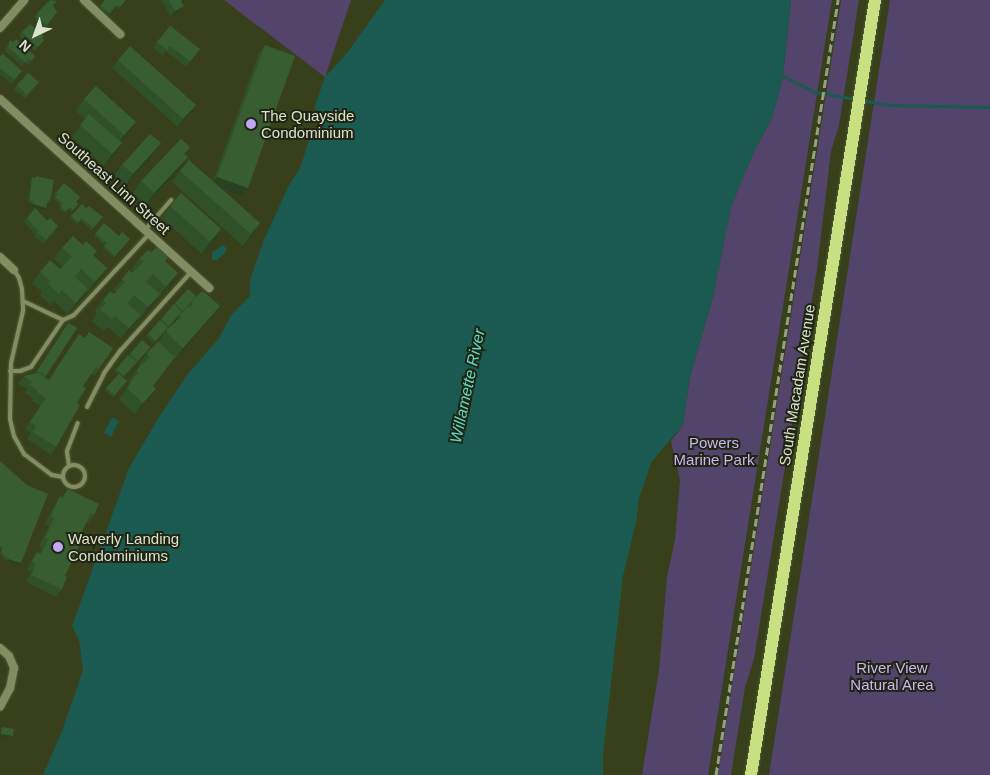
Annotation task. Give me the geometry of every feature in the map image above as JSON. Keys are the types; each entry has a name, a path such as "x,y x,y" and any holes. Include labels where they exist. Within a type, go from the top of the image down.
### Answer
{"main road":[{"name":"South Macadam Avenue","path":"751,775 875,0"}],"street":[{"path":"0,28 24,0"},
{"path":"84,0 120,34"},
{"name":"Southeast Linn Street","path":"0,99 209,288"},
{"path":"0,258 14,270"},
{"path":"0,648 9,656 14,668 10,688 0,707"}],"lane":[{"path":"10,371 20,371 31,367 62,320 74,315 147,232 171,200"},
{"path":"14,270 19,278 23,301 23,311 10,371 9,405 14,436 24,454 36,466 52,475 62,477"},
{"path":"87,407 104,373 121,350 191,272"},
{"path":"23,301 62,320"},
{"path":"69,466 66,451 78,423"},
{"path":"75,464 83,469 86,477 77,487 65,483 62,477 64,470 69,466 75,464"}],"green space":[{"path":"224,0 351,0 325,77"},
{"name":"Powers Marine Park","path":"791,0 832,0 708,775 642,775 659,670 667,577 675,540 680,480 671,441 683,425 690,376 713,297 731,207 754,151 772,118 783,76"},
{"name":"Powers Marine Park","path":"841,0 859,0 839,125 831,151 817,269 754,659 745,687 731,775 718,775"},
{"name":"River View Natural Area","path":"890,0 990,0 990,775 769,775"}],"water":[{"name":"Willamette River","path":"385,0 791,0 783,76 772,118 754,151 731,207 713,297 690,376 683,425 652,461 639,498 636,523 623,576 603,755 603,775 43,775 62,731 83,670 79,640 72,626 129,468 159,417 187,375 219,338 232,314 250,296 250,280 263,242 288,187 300,168 310,137 324,126 323,114 314,108 325,77 347,53"},
{"path":"223,245 227,249 225,253 217,260 212,260 212,252"},
{"path":"112,417 119,421 111,437 104,433"}],"building":[{"path":"50,0 57,1 53,5 57,12 47,25 37,17 39,15 37,13"},
{"path":"105,0 126,0 120,7 116,5 110,13 100,6"},
{"path":"169,0 182,0 184,6 175,11"},
{"path":"30,24 44,36 42,38 44,40 38,47 22,32"},
{"path":"170,26 200,49 190,61 170,46 167,50 157,42"},
{"path":"16,39 35,56 31,61 28,59 25,62 8,47 10,40 13,42"},
{"name":"The Quayside Condominium","path":"265,45 295,56 248,188 217,177"},
{"path":"130,46 196,105 183,119 118,60"},
{"path":"3,54 22,71 14,80 0,68 0,56"},
{"path":"28,73 39,82 27,95 17,85"},
{"path":"96,86 136,122 124,135 84,99"},
{"path":"89,114 122,143 112,154 80,125"},
{"path":"150,134 161,143 133,174 122,165"},
{"path":"181,139 190,147 184,154 175,145"},
{"path":"175,145 188,157 154,193 141,181"},
{"path":"189,160 260,223 251,234 180,171"},
{"path":"36,176 54,180 50,201 48,200 46,208 33,204 33,201 30,200 32,177 35,178"},
{"path":"64,183 80,197 76,202 78,204 73,210 70,207 66,211 60,206 63,203 55,197"},
{"path":"181,193 221,229 210,242 170,206"},
{"path":"82,204 86,208 89,206 103,217 93,228 82,218 78,222 71,216"},
{"path":"35,208 47,221 50,218 58,226 46,240 37,232 27,218"},
{"path":"104,223 119,236 122,232 130,239 115,256 104,246 107,243 95,234"},
{"path":"73,236 83,245 86,241 97,251 93,255 107,268 95,282 81,269 75,277 88,289 76,303 62,290 59,294 48,284 50,281 40,272 50,260 60,269 72,257 62,248"},
{"path":"157,247 168,257 165,261 178,273 166,287 153,274 146,282 160,294 148,307 134,295 127,303 141,315 129,328 115,316 112,320 100,309 106,303 103,300 110,291 114,294 125,282 122,279 129,270 132,273 144,261 140,258 148,250 151,252"},
{"path":"188,289 196,296 183,311 175,303"},
{"path":"201,292 204,292 220,306 183,348 167,333 167,329 181,317 179,316 188,306 190,307 193,304 191,302"},
{"path":"174,304 182,312 169,326 161,319"},
{"path":"160,320 168,327 156,341 148,334"},
{"path":"68,323 77,328 46,376 37,371"},
{"path":"89,332 113,348 99,369 96,367 83,386 86,388 77,403 80,405 56,447 33,432 36,426 30,422 46,398 30,385 32,382 24,376 38,373 49,380 79,334 85,338"},
{"path":"142,340 150,347 138,361 130,354"},
{"path":"158,342 175,357 153,386 156,389 143,403 127,388 136,375 139,374 137,369 149,358 147,353"},
{"path":"128,355 137,362 124,376 116,369"},
{"path":"119,374 127,381 115,395 106,388"},
{"path":"0,461 27,485 48,494 21,563 8,559 1,552 3,547 0,546"},
{"name":"Waverly Landing Condominiums","path":"68,489 99,504 94,515 91,513 79,538 82,540 65,576 67,577 62,589 31,575 36,564 32,562 37,552 41,554 48,540 45,538 54,518 51,516 60,496 63,498"},
{"path":"2,727 14,729 13,736 1,734"}],"waterway":[{"path":"783,76 815,92 855,99"},
{"path":"861,100 890,105 990,107"}],"railway":[{"path":"716,775 838,0"}],"place":[{"name":"The Quayside Condominium","path":"251,124"},
{"name":"Waverly Landing Condominiums","path":"58,547"}]}
